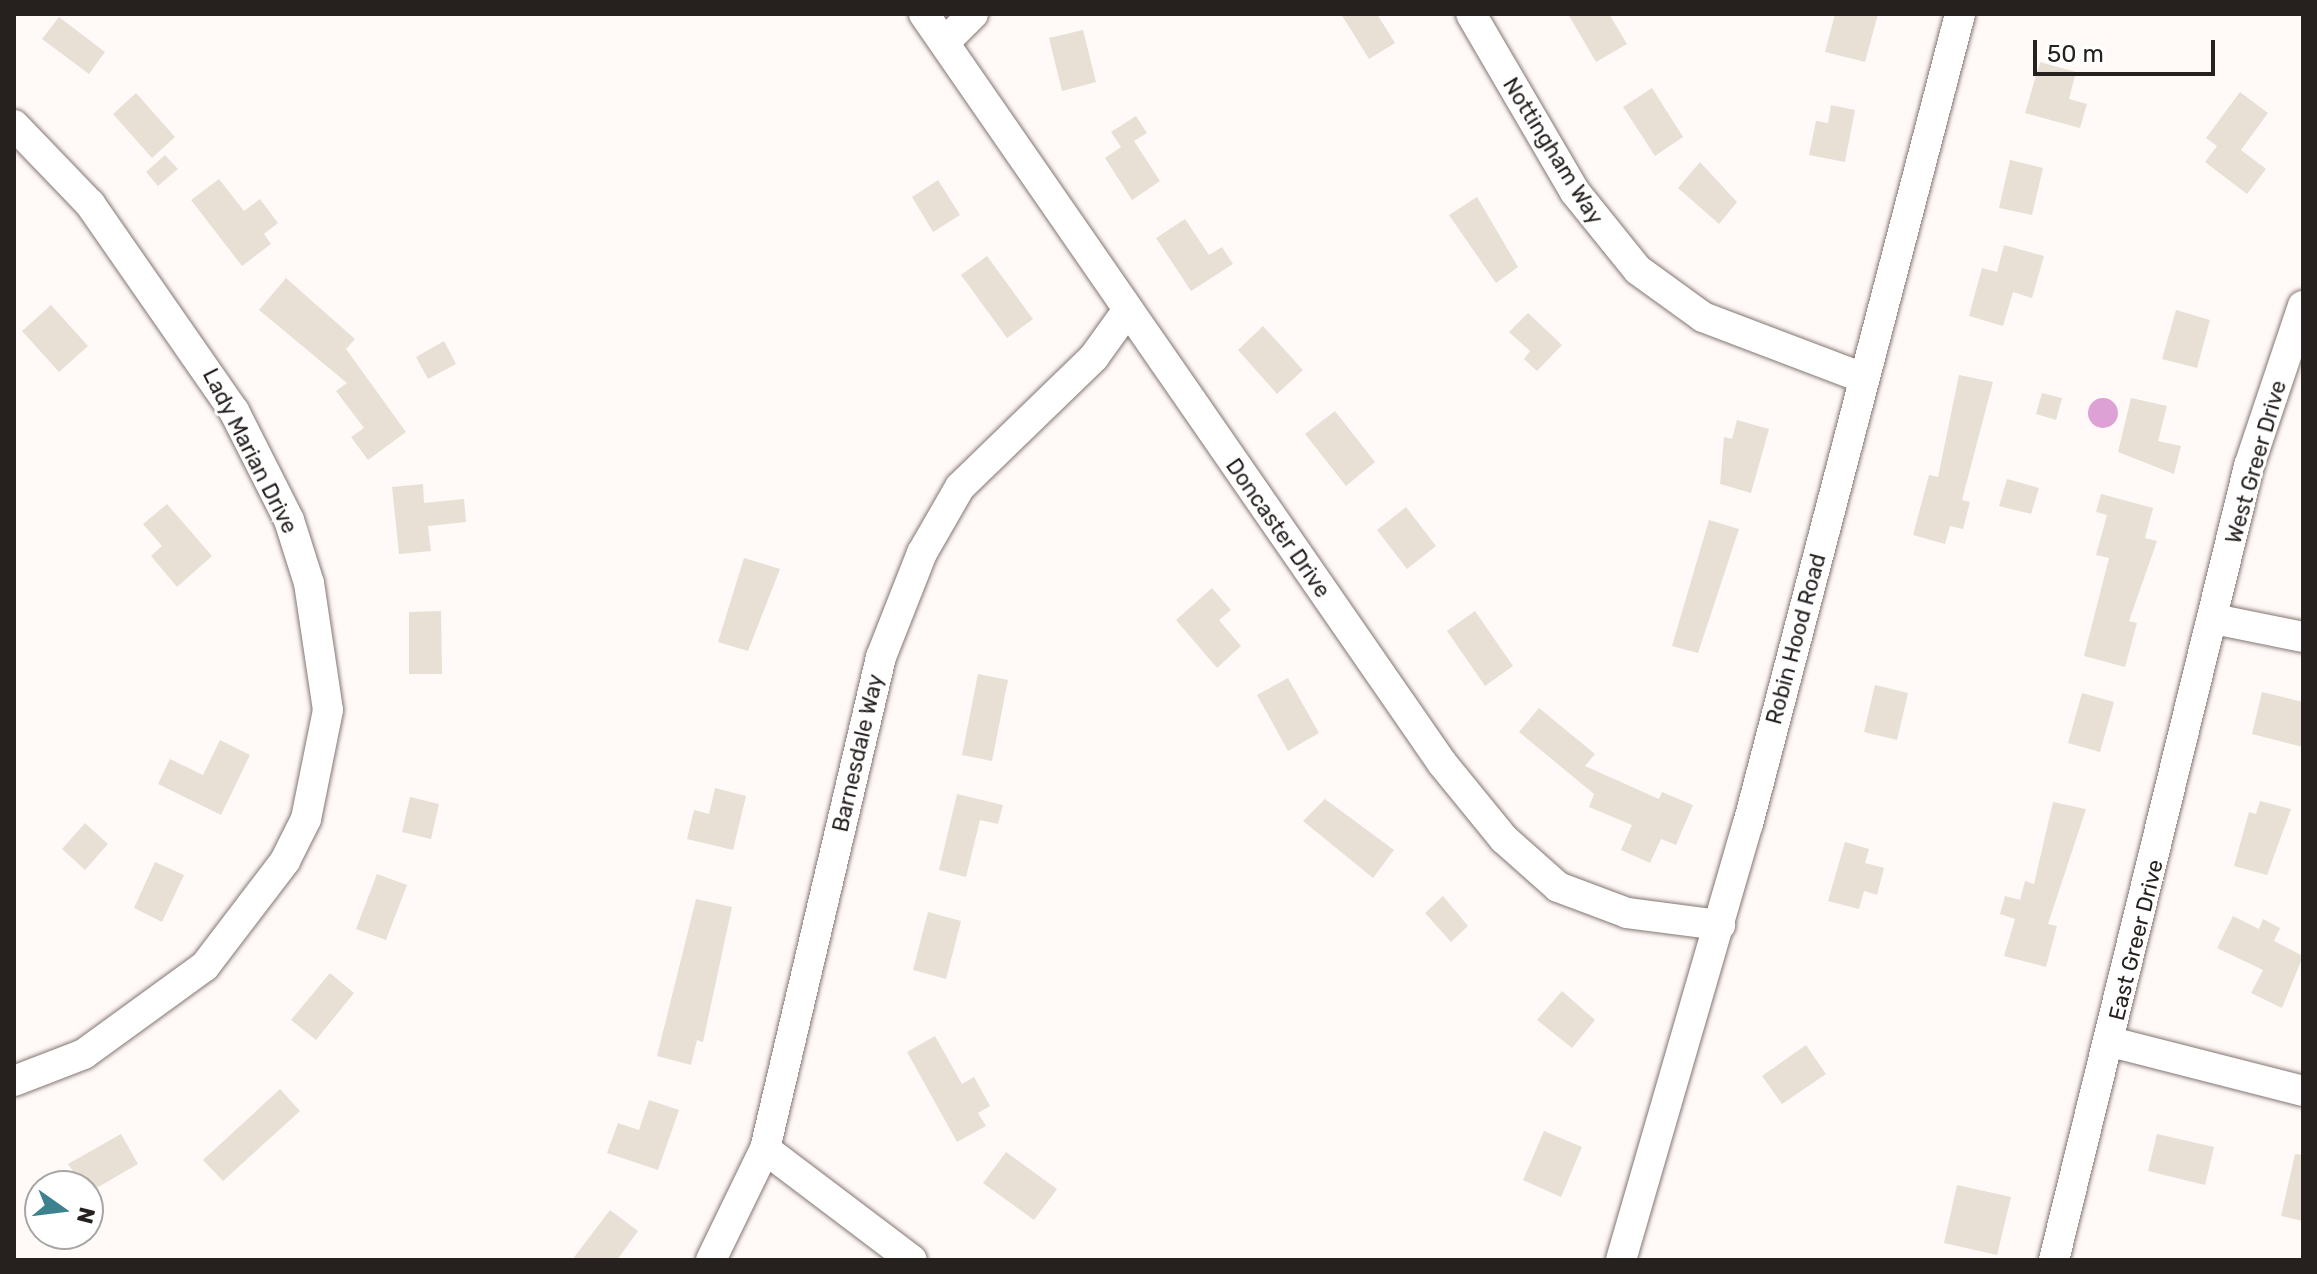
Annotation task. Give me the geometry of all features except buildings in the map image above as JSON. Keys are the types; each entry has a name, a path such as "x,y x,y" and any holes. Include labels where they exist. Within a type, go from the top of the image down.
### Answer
{"street":[{"name":"Doncaster Drive","path":"924,14 946,41 1127,311 1442,763 1523,859 1558,887 1627,913 1720,925"},
{"path":"946,41 973,14"},
{"name":"Nottingham Way","path":"1471,14 1575,192 1638,270 1703,317 1864,378"},
{"name":"Robin Hood Road","path":"1621,1260 1720,925 1960,14"},
{"name":"Lady Marian Drive","path":"14,125 90,204 234,411 289,520 309,583 328,710 306,819 285,861 205,966 84,1054 14,1081"},
{"name":"West Greer Drive","path":"2214,619 2249,466 2303,306"},
{"name":"Barnesdale Way","path":"711,1260 765,1149 881,657 922,553 960,487 1094,357 1127,311"},
{"path":"2214,619 2303,637"},
{"name":"East Greer Drive","path":"2054,1260 2111,1042 2214,619"},
{"path":"2111,1042 2303,1091"},
{"path":"765,1149 912,1260"}],"shaded area":[{"path":"2103,398 2114,402 2118,413 2114,424 2103,428 2092,424 2088,413 2092,402"}]}
